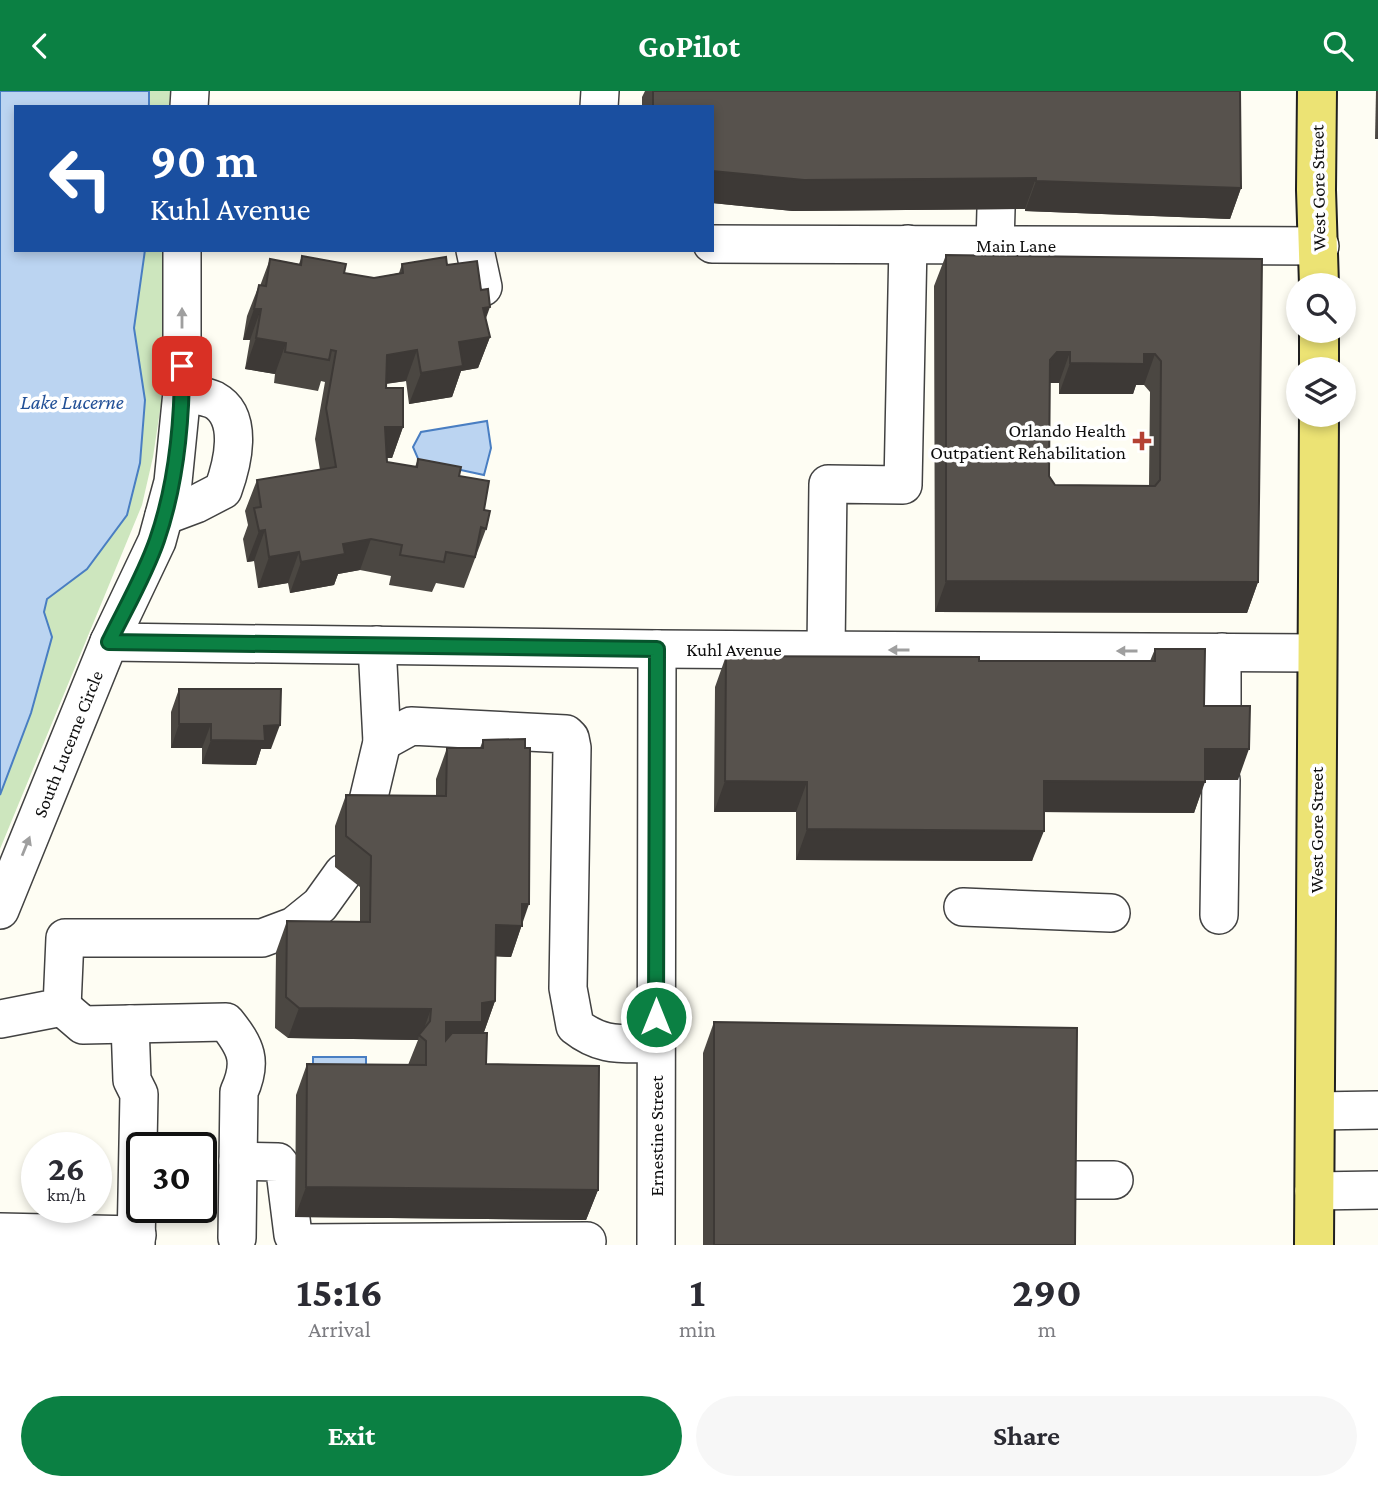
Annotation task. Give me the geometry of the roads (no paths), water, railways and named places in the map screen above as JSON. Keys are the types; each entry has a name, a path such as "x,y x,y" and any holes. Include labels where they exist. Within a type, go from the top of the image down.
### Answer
{"main road":[{"name":"West Gore Street","path":"1317,91 1316,190 1319,273"},
{"name":"West Gore Street","path":"1314,1245 1319,427"}],"street":[{"path":"995,245 996,209"},
{"name":"Main Lane","path":"714,244 1320,246"},
{"path":"826,650 828,484 903,485 908,244"},
{"name":"South Lucerne Circle","path":"0,910 109,642 156,541 164,516 173,482 182,392 182,252"},
{"path":"475,252 483,287"},
{"path":"164,516 223,491 233,462 232,420 215,401 182,392"},
{"name":"Kuhl Avenue","path":"109,642 377,645 482,631 657,649 767,636 826,650 1317,653"},
{"path":"362,826 382,742 377,645"},
{"name":"Ernestine Street","path":"656,1245 657,649"},
{"path":"1222,652 1222,737"},
{"path":"382,742 411,726 566,734 572,748 568,988 575,1026 591,1039 609,1043 656,1044"},
{"path":"1219,915 1221,780"},
{"path":"62,1007 65,938 262,938 294,926 320,905 343,873"},
{"path":"963,907 1111,913"},
{"path":"0,1020 62,1007"},
{"path":"62,1007 83,1025 226,1022 243,1044 246,1077 239,1092 237,1238"},
{"path":"0,1231 137,1240 139,1094 132,1080 130,1024"},
{"path":"1314,1111 1378,1110"},
{"path":"238,1161 278,1162 285,1171 293,1235 303,1243 587,1241"},
{"path":"1065,1180 1114,1180"},
{"path":"1314,1191 1378,1190"}],"water":[{"name":"Lake Lucerne","path":"0,91 149,91 149,105 14,105 14,252 145,252 134,328 145,400 140,463 127,515 87,569 47,599 44,612 52,637 31,713 0,795"},
{"path":"487,421 491,448 484,475 419,461 413,447 421,432"},
{"path":"313,1057 366,1057 366,1086 313,1085"}],"place":[{"name":"Orlando Health Outpatient Rehabilitation","path":"1142,441"}]}
